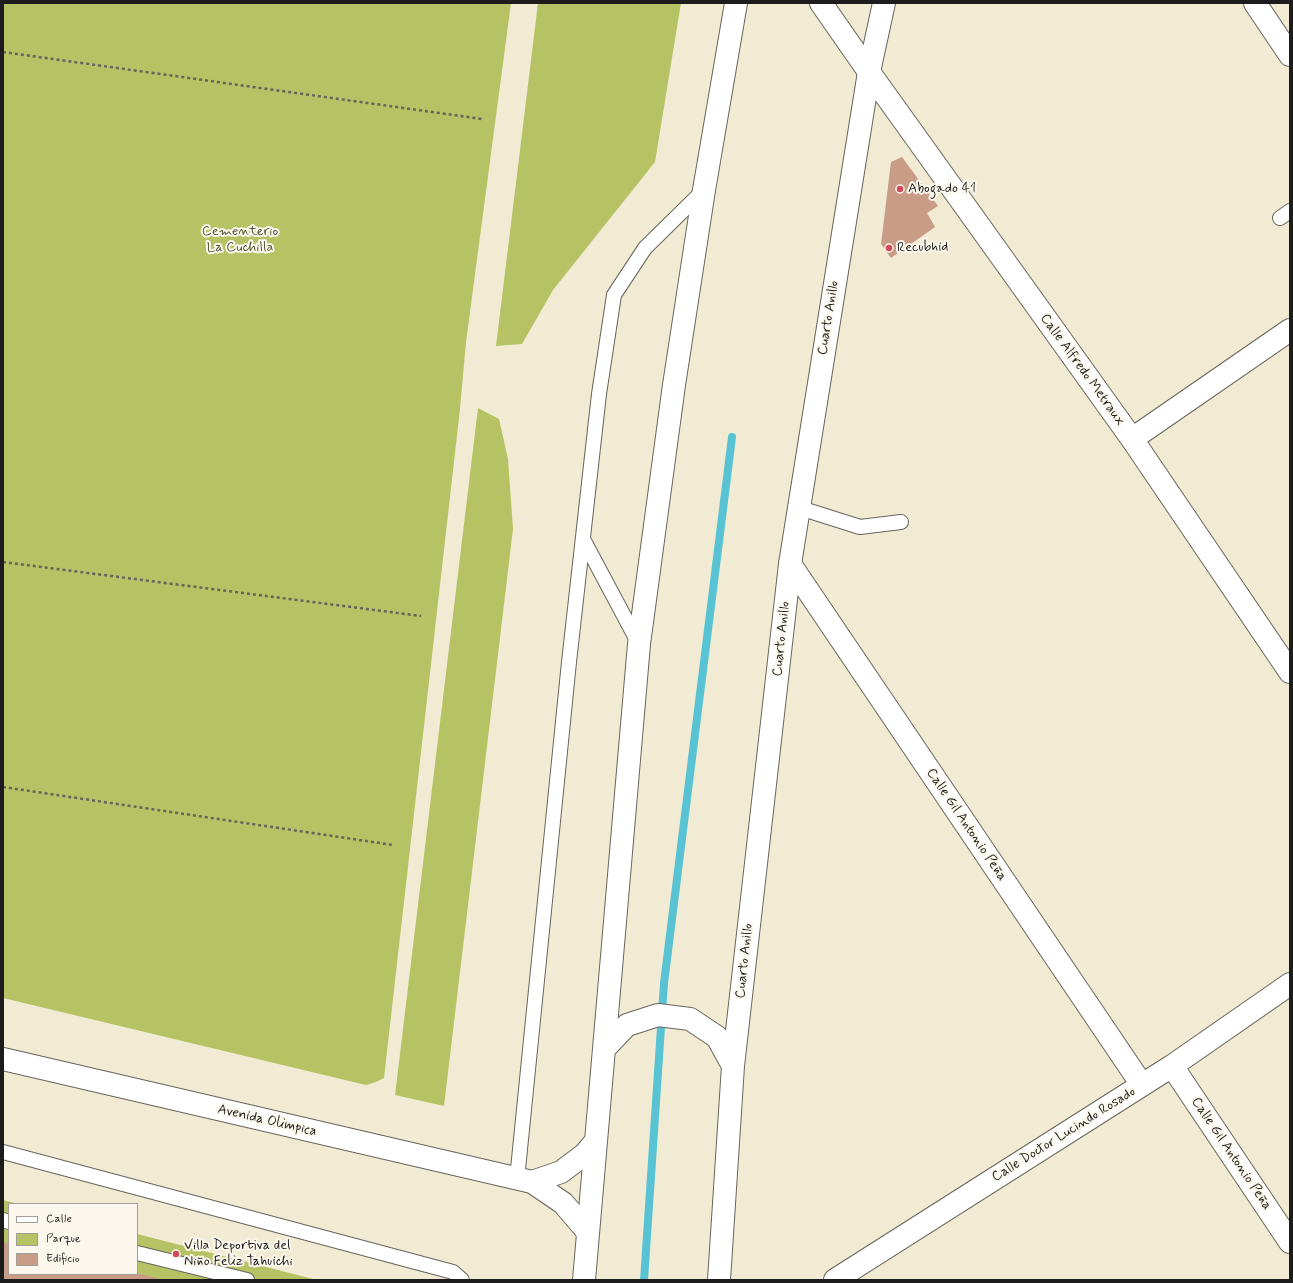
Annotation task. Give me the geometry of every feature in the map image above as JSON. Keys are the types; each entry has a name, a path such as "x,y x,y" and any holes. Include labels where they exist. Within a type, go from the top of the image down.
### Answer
{"main road":[{"path":"584,1280 639,644 674,385 704,190 736,3"},
{"name":"Calle Alfredo Metraux","path":"821,3 1132,439 1290,672"},
{"name":"Cuarto Anillo","path":"722,1275 733,1066 790,564 800,508 806,454 869,72 884,3"},
{"path":"1255,3 1290,55"},
{"path":"1132,439 1290,330"},
{"name":"Calle Gil Antonio Peña","path":"790,564 1142,1085"},
{"name":"Calle Doctor Lucindo Rosado","path":"835,1280 1172,1066 1290,984"},
{"path":"604,1049 627,1025 658,1014 690,1018 717,1037 733,1066"},
{"name":"Avenida Olimpica","path":"3,1059 524,1181 563,1203 588,1231"},
{"name":"Calle Gil Antonio Peña","path":"1172,1066 1290,1242"},
{"path":"524,1181 561,1172 585,1154 595,1142"}],"lane":[{"path":"524,1181 583,539 599,394 614,295 645,248 704,190"},
{"path":"800,508 860,527 901,522"},
{"path":"583,539 639,644"},
{"path":"3,1152 453,1272 462,1280"},
{"path":"138,1253 247,1280"}],"path":[{"path":"3,52 482,119"},
{"path":"3,562 421,616"},
{"path":"3,788 393,845"}],"green space":[{"name":"Cementerio La Cuchilla","path":"3,3 511,3 466,342 460,409 384,1078 376,1082 366,1085 3,998"},
{"path":"538,3 681,3 655,162 553,290 522,344 496,346"},
{"path":"478,408 499,419 508,459 513,529 444,1106 395,1095"},
{"name":"Villa Deportiva del Niño Feliz Tahuichi","path":"3,1200 14,1203 8,1203 8,1275 138,1275 138,1234 317,1280 3,1280"}],"building":[{"path":"902,157 938,206 927,213 935,227 891,258 881,244 891,162"},
{"path":"3,1242 8,1244 8,1275 138,1275 138,1273 164,1280 3,1280"}],"waterway":[{"path":"644,1280 664,983 732,437"}],"place":[{"name":"Abogado 41","path":"900,189"},
{"name":"Recubhid","path":"889,248"},
{"name":"Villa Deportiva del Niño Feliz Tahuichi","path":"176,1254"}]}
